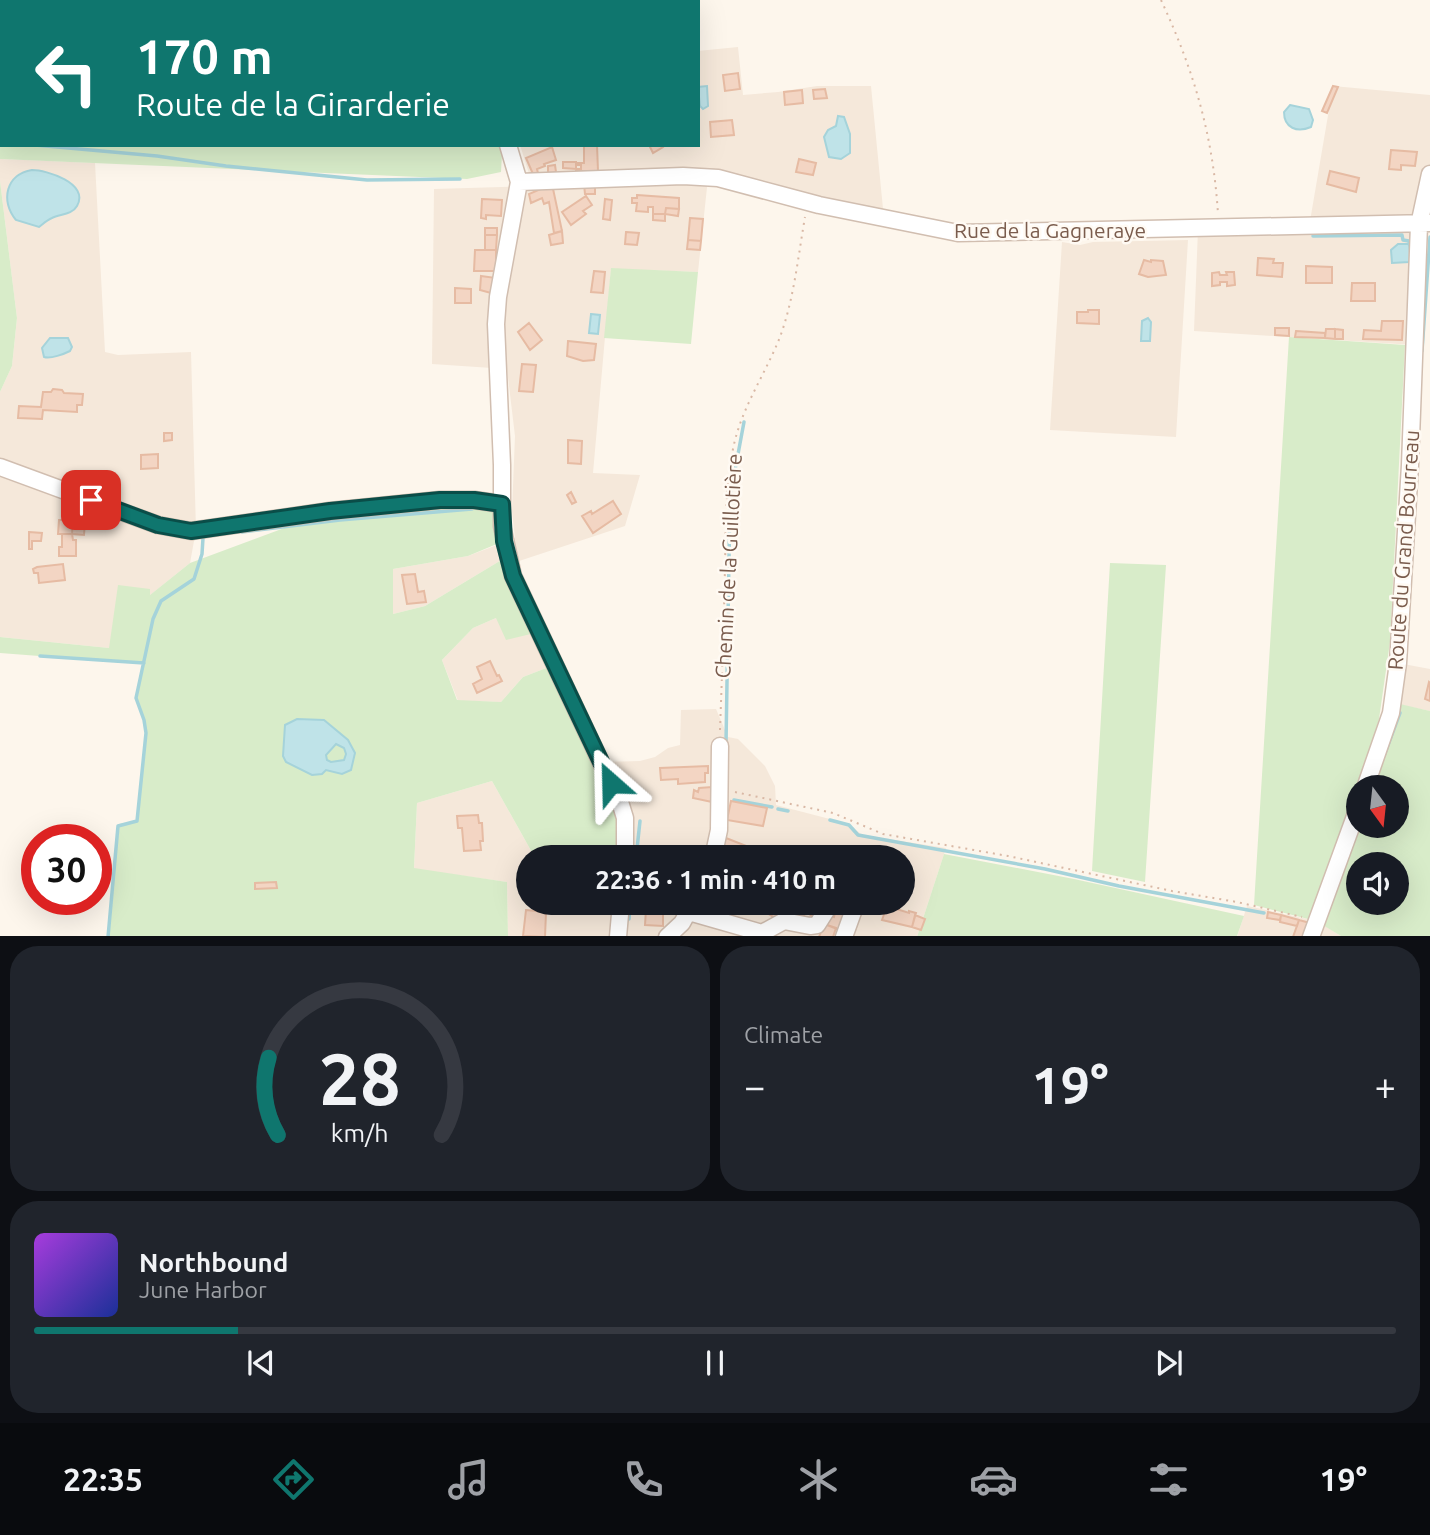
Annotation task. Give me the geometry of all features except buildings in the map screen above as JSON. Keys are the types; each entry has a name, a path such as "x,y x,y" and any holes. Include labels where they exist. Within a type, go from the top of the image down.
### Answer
{"street":[{"path":"510,147 519,182 496,315 504,541 513,576 621,805 626,827 625,845"},
{"name":"Route du Grand Bourreau","path":"1370,775 1391,713 1398,663 1424,224 1430,174"},
{"name":"Rue de la Gagneraye","path":"519,182 683,176 718,178 807,202 958,233 1424,224"},
{"path":"0,467 158,525 191,531 330,511 428,502 474,500 502,504"},
{"path":"716,845 719,830 720,746"},
{"path":"1314,929 1347,838"},
{"path":"618,936 620,915"},
{"path":"667,936 682,923 686,915"},
{"path":"713,915 762,933 784,921 817,925 823,915"},
{"path":"844,936 852,915"}],"path":[{"path":"1161,0 1191,73 1206,122 1214,163 1219,229"},
{"name":"Chemin de la Guillotière","path":"720,746 726,525 732,453 737,429 747,403 781,334 791,295 807,202"},
{"path":"719,789 833,813 883,834 1237,902 1314,929"}],"shaded area":[{"path":"738,47 743,95 817,86 871,86 884,219 708,178 698,272 611,269 593,473 640,475 625,526 510,564 508,556 425,606 393,614 393,569 468,556 515,538 512,511 515,436 507,369 432,364 434,189 533,186 521,147 700,147 700,51"},
{"path":"1333,86 1430,95 1430,174 1414,345 1194,331 1198,229 1309,227"},
{"path":"0,159 95,163 105,352 118,355 191,352 196,530 190,563 149,596 109,648 0,637 0,392 12,366 17,318 0,181"},
{"path":"1188,240 1176,437 1050,430 1062,242 1080,245 1093,242"},
{"path":"496,618 539,632 554,665 523,677 501,702 458,701 442,660 473,628"},
{"path":"1398,663 1430,669 1430,711 1392,703"},
{"path":"716,709 728,737 738,739 765,766 775,786 776,805 849,824 862,835 946,848 917,936 508,936 507,882 414,869 417,803 492,781 528,845 516,845 516,915 915,915 915,845 622,845 601,762 640,761 680,745 681,710"},
{"path":"1247,906 1317,921 1341,936 1237,936"}],"green space":[{"path":"0,147 501,147 502,154 501,172 467,179 0,159"},
{"path":"0,181 17,318 12,366 0,392"},
{"path":"611,268 698,272 691,344 604,338"},
{"path":"1289,337 1405,345 1390,642 1379,719 1362,775 1346,775 1346,818 1308,919 1254,905"},
{"path":"502,504 504,541 468,556 393,569 393,614 425,606 508,556 539,632 506,640 496,618 473,628 442,660 457,700 501,702 523,677 554,665 621,805 624,845 528,845 492,781 417,803 414,868 507,882 508,936 109,936 119,824 137,821 146,733 136,698 144,664 0,653 0,637 109,648 118,585 150,589 150,595 190,563 330,511"},
{"path":"1110,563 1166,565 1145,882 1092,871"},
{"path":"1400,704 1430,711 1430,936 1341,936 1321,924 1346,858 1346,915 1409,915 1409,852 1348,852 1353,838 1409,838 1409,775 1377,775 1390,742"},
{"path":"944,854 1244,916 1237,936 917,936"}],"water":[{"path":"707,86 708,106 703,109 700,106 700,87"},
{"path":"1290,105 1309,109 1313,120 1311,127 1296,129 1286,122 1284,112"},
{"path":"838,116 844,117 850,134 850,153 841,159 829,157 824,137 828,130 836,126"},
{"path":"32,170 56,175 72,185 79,198 75,209 50,219 39,227 16,220 8,205 8,189 16,177"},
{"path":"1398,244 1409,244 1409,262 1392,263 1391,250"},
{"path":"591,314 600,315 598,334 589,333"},
{"path":"1148,318 1151,322 1150,341 1141,341 1142,321"},
{"path":"50,338 68,338 72,347 70,351 54,357 44,357 42,348"},
{"path":"297,719 324,720 348,740 355,753 351,770 342,774 326,770 322,774 312,775 286,762 283,756 285,725","holes":["336,744 344,748 344,760 327,760 326,755"]}],"waterway":[{"path":"57,147 367,180 460,179"},
{"path":"1313,236 1402,235 1403,240 1409,241 1409,244"},
{"path":"1422,351 1430,237"},
{"path":"726,744 730,497 744,422"},
{"path":"242,532 340,520 472,509"},
{"path":"108,936 118,826 137,821 146,733 136,698 153,619 161,601 194,579 202,554 203,538"},
{"path":"40,656 144,663"},
{"path":"1384,756 1400,713"},
{"path":"734,800 772,807"},
{"path":"778,809 788,811"},
{"path":"830,820 849,825 858,835 1264,913"},
{"path":"637,845 640,821"},
{"path":"629,915 629,919"}],"route":[{"path":"91,500 158,525 191,531 330,511 440,500 474,500 502,504 504,541 513,576 611,783"}]}
